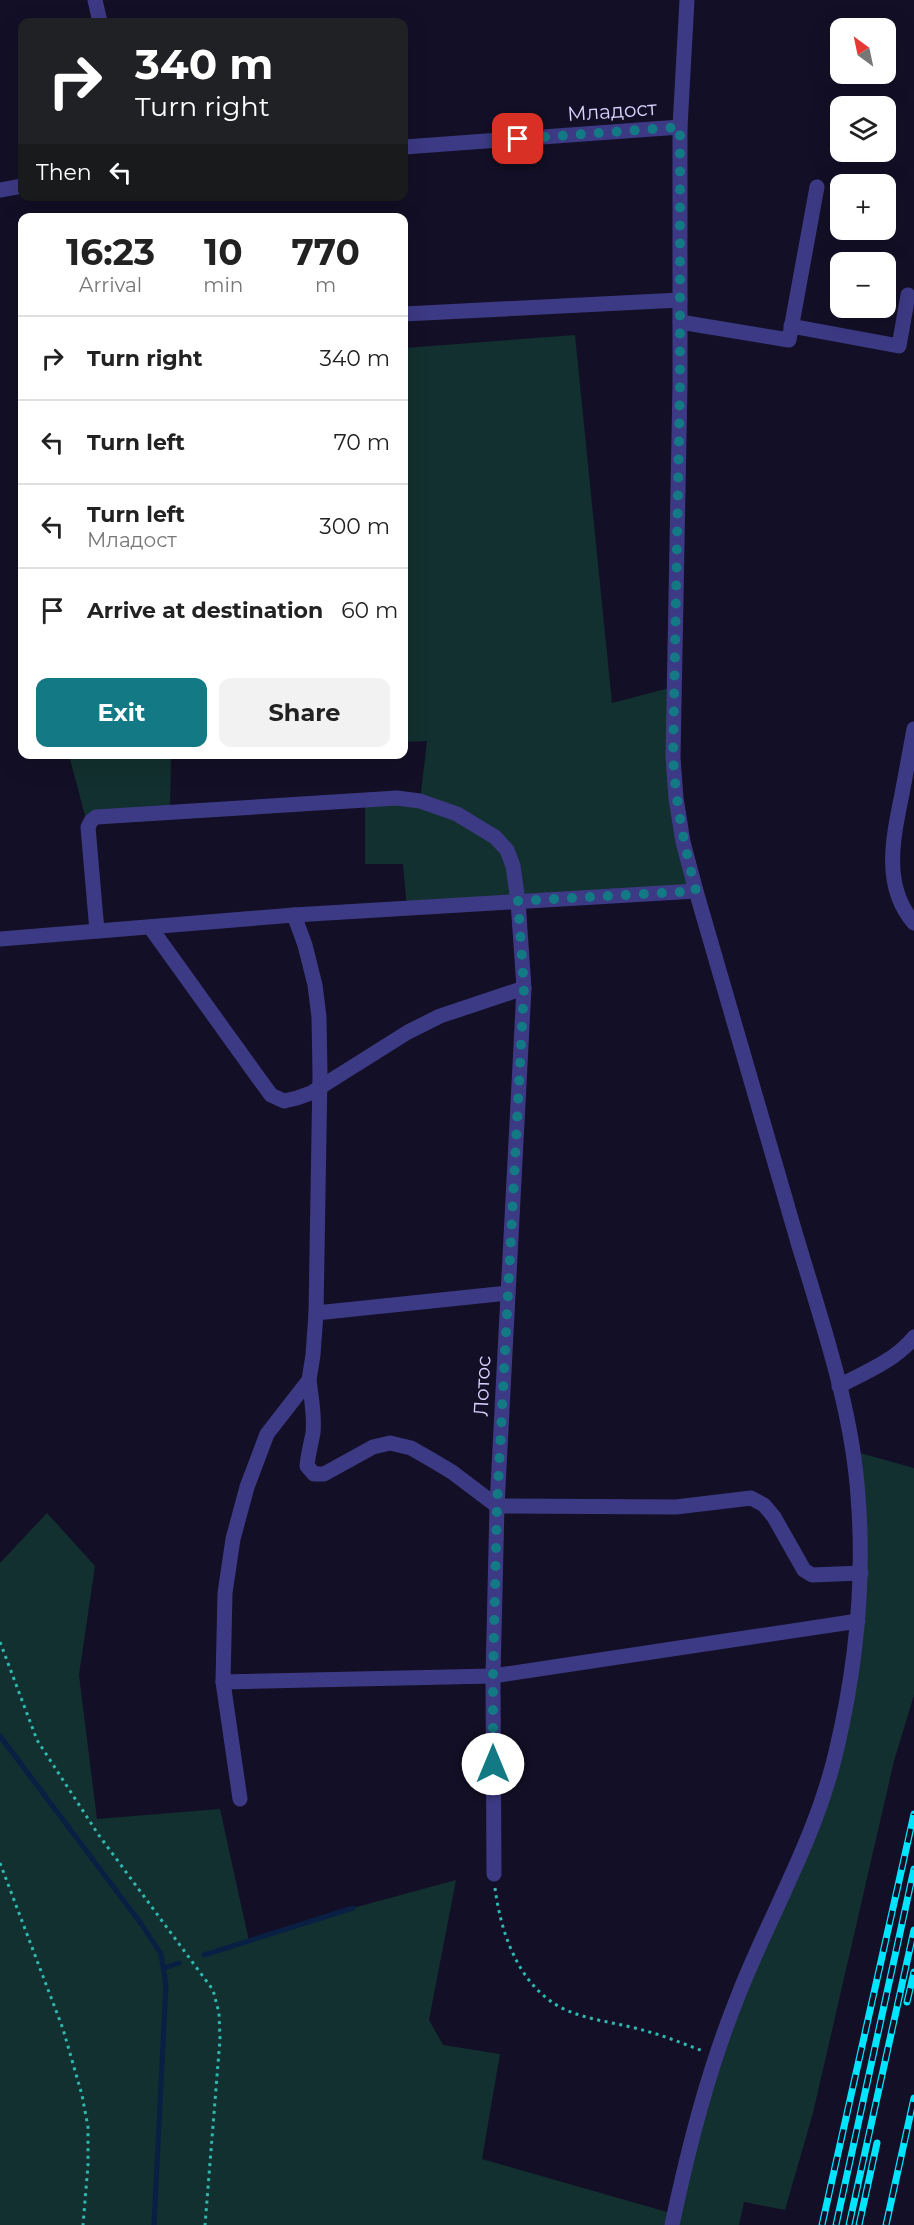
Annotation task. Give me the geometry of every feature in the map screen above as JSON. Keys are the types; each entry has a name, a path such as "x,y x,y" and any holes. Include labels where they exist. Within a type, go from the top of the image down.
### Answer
{"street":[{"path":"95,0 99,18"},
{"path":"672,2225 698,2113 716,2055 740,1989 795,1872 835,1756 849,1689 858,1621 861,1573 858,1496 853,1451 839,1386 696,891 683,842 676,798 673,758 680,322 680,127 687,0"},
{"name":"Младост","path":"408,147 680,127"},
{"path":"0,190 18,187"},
{"path":"680,322 789,340 817,187"},
{"path":"791,326 899,346 908,295"},
{"path":"408,314 680,300"},
{"path":"914,729 893,837 892,867 896,890 906,914 914,923"},
{"name":"Лотос","path":"98,931 88,827 96,817 383,798 420,801 457,813 495,837 507,850 513,866 518,901 524,988 497,1506 493,1676 494,1874"},
{"path":"0,939 294,915 696,891"},
{"path":"294,915 305,945 315,985 319,1017 316,1313 309,1380 313,1424 307,1466 314,1474 324,1474 373,1447 390,1443 411,1448 432,1460 497,1506 676,1507 751,1498 764,1505 774,1517 804,1570 812,1575 861,1573"},
{"path":"150,927 271,1095 284,1101 311,1093 408,1032 440,1016 524,988"},
{"path":"316,1313 508,1293"},
{"path":"839,1386 882,1363 914,1337"},
{"path":"240,1799 223,1682 225,1593 233,1539 247,1487 267,1434 309,1380"},
{"path":"223,1682 493,1676 858,1621"}],"path":[{"path":"0,1642 37,1740 98,1834 213,1990 219,2013 220,2039 205,2225"},
{"path":"0,1863 63,2029 82,2095 88,2127 88,2165 83,2225"},
{"path":"494,1874 498,1910 509,1942 525,1977 542,1995 566,2010 647,2031 716,2055"}],"green space":[{"path":"575,335 612,703 673,687 673,758 696,891 407,908 403,864 365,864 365,799 420,801 427,741 408,742 408,348"},
{"path":"70,759 171,759 170,812 97,817 88,827"},
{"path":"853,1451 914,1468 914,1695 894,1761 813,2113 785,2210 744,2202 739,2225 0,2225 0,1563 47,1513 95,1566 79,1675 97,1819 220,1809 249,1941 353,1908 456,1880 429,2020 443,2045 500,2054 482,2159 674,2214 698,2113 812,1827 858,1621"}],"waterway":[{"path":"0,1736 142,1925 161,1954 166,1985 154,2225"},
{"path":"204,1955 353,1908"},
{"path":"164,1968 179,1963"}],"railway":[{"path":"822,2225 914,1814"},
{"path":"836,2225 914,1869"},
{"path":"849,2225 914,1930"},
{"path":"907,2002 914,1972"},
{"path":"886,2225 914,2098"},
{"path":"859,2225 877,2143"}],"route":[{"path":"493,1764 497,1506 524,988 518,901 696,891 683,842 673,758 680,384 680,127 518,139"}]}
